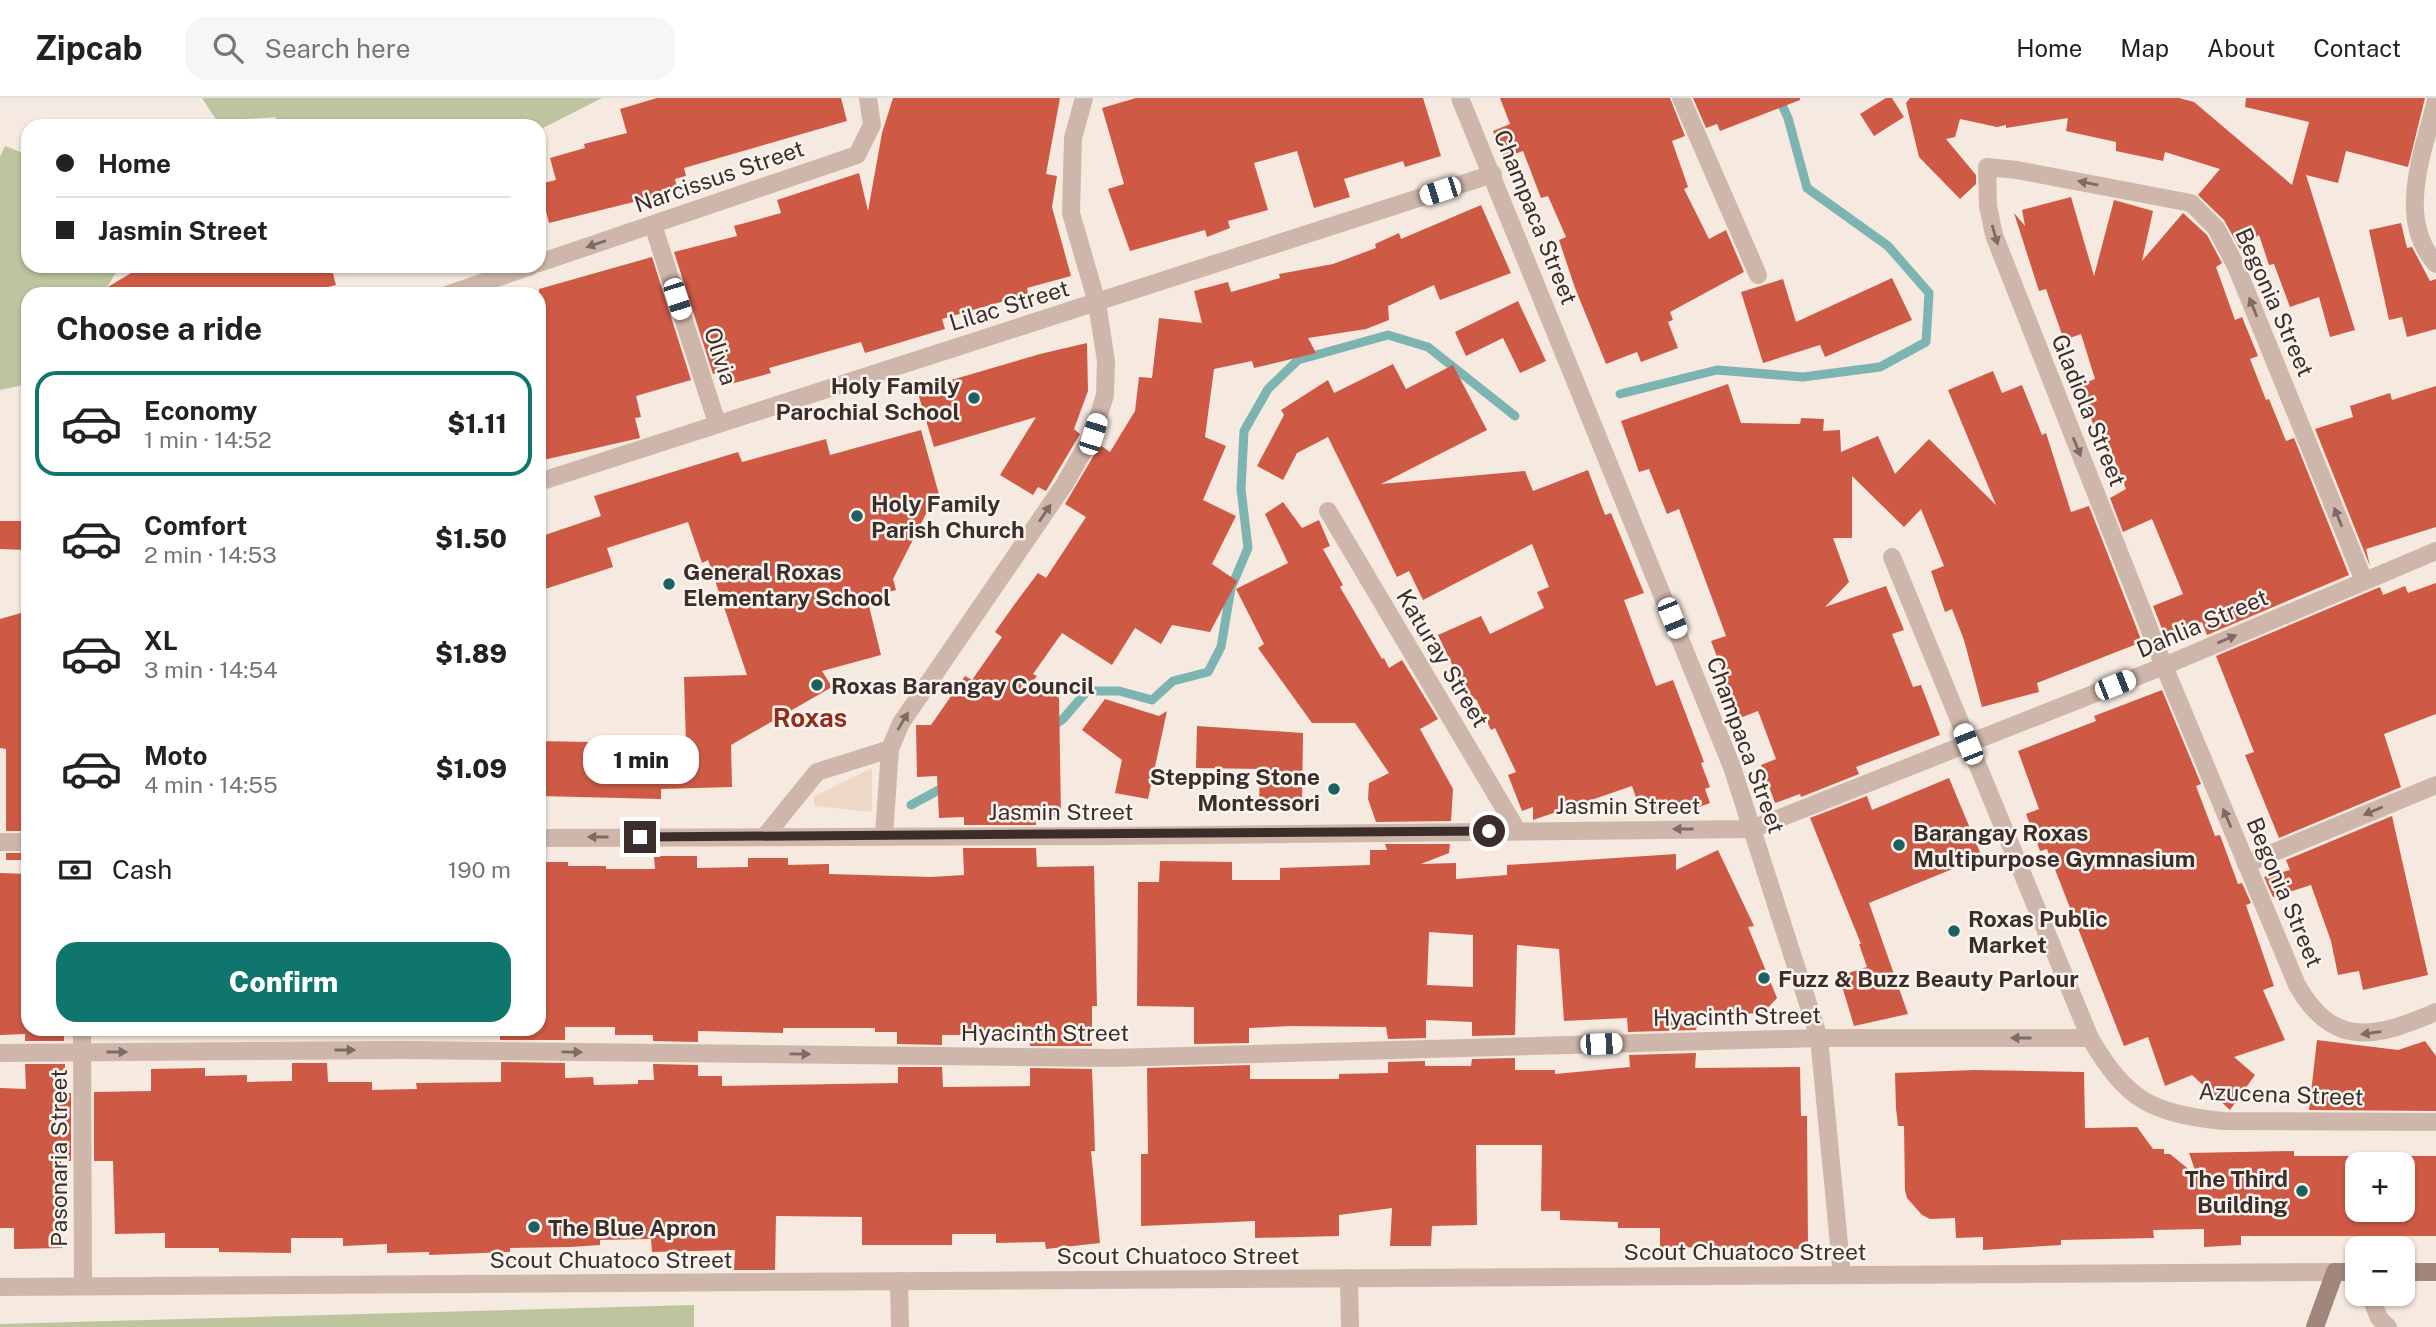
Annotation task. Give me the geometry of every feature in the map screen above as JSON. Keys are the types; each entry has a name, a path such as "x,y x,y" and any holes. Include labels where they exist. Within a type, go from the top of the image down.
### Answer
{"main road":[{"name":"Scout Chuatoco Street","path":"2335,1272 2345,1272"},
{"path":"2315,1327 2335,1272"},
{"path":"2415,1272 2436,1272"}],"street":[{"name":"Narcissus Street","path":"546,261 857,155 872,125 868,98"},
{"path":"884,835 890,749 901,723 1064,485 1093,434 1105,395 1106,361 1097,303 1071,213 1073,138 1084,98"},
{"name":"Champaca Street","path":"1460,98 1732,767 1818,1038 1842,1275"},
{"path":"1681,98 1758,275"},
{"path":"2436,100 2413,195 2418,229 2428,256 2436,264"},
{"name":"Begonia Street","path":"1987,167 2018,170 2191,203 2216,228 2236,266 2364,581"},
{"name":"Gladiola Street","path":"1987,167 1988,206 1994,235 2164,666"},
{"name":"Lilac Street","path":"546,480 717,422 1097,303 1493,174"},
{"name":"Olivia","path":"653,225 717,422"},
{"path":"470,287 510,273"},
{"name":"Katuray Street","path":"1328,511 1517,830"},
{"name":"Dahlia Street","path":"1752,829 2164,666 2436,551"},
{"name":"Azucena Street","path":"1892,557 2090,1038 2107,1067 2136,1097 2158,1110 2223,1121 2436,1122"},
{"name":"Begonia Street","path":"2164,666 2297,985 2307,1002 2326,1023 2358,1035 2385,1031 2436,1012"},
{"path":"765,836 817,772 890,749"},
{"path":"2246,864 2436,785"},
{"name":"Jasmin Street","path":"546,838 1752,829"},
{"path":"0,842 21,842"},
{"name":"Pasonaria Street","path":"82,1036 83,1286"},
{"name":"Hyacinth Street","path":"0,1053 402,1050 1112,1058 1818,1038 2090,1038"},
{"name":"Scout Chuatoco Street","path":"0,1287 2335,1272"},
{"path":"1349,1278 1350,1327"},
{"path":"899,1281 900,1327"},
{"path":"2374,1306 2379,1318 2388,1327"}],"green space":[{"path":"202,98 602,98 546,126 546,119 216,119"},
{"path":"5,146 21,152 21,273 116,273 107,287 21,287 21,386 0,390 0,157"},
{"path":"694,1305 694,1327 0,1327 0,1324"}],"shaded area":[{"path":"872,768 872,812 815,806 813,797"}],"building":[{"path":"657,98 841,98 847,121 684,168 686,176 675,179 678,191 549,223 546,211 546,182 556,180 550,158 585,148 584,144 627,133 620,109"},
{"path":"893,98 1060,98 1046,174 1057,176 1052,207 1071,276 1027,288 1028,294 942,319 945,329 865,353 861,342 769,368 771,373 727,385 724,371 713,374 674,252 737,236 734,226 781,213 777,200 859,173 868,211 882,133"},
{"path":"1136,98 1423,98 1441,156 1405,167 1403,161 1344,179 1350,197 1314,208 1297,151 1254,163 1268,210 1228,221 1230,228 1207,237 1205,230 1130,251 1108,189 1124,184 1102,108"},
{"path":"1500,98 1670,98 1685,136 1672,141 1688,187 1684,189 1709,239 1726,230 1744,272 1670,312 1673,320 1668,322 1678,348 1641,362 1637,352 1606,364 1575,288 1559,240 1566,237 1548,196 1541,198 1523,151 1504,158 1493,131 1510,124"},
{"path":"1693,98 1800,100 1720,131 1717,124 1706,128"},
{"path":"1886,98 1892,98 1904,117 1874,136 1860,114"},
{"path":"1910,98 2179,98 2194,102 2292,185 2309,122 2245,107 2246,98 2425,98 2408,167 2346,151 2338,183 2306,175 2355,330 2330,337 2319,297 2290,307 2274,264 2269,265 2259,235 2240,249 2224,220 2198,195 2220,169 2165,152 2163,161 2116,151 2116,142 2066,131 2068,118 2006,128 2006,125 1997,127 1960,119 1955,137 1946,139 1976,175 1976,184 1960,199 1919,157 1906,103"},
{"path":"2071,197 2094,276 2114,200 2153,211 2142,261 2183,213 2207,235 2222,263 2216,267 2235,320 2242,317 2258,356 2250,359 2266,400 2269,399 2286,441 2294,438 2349,575 2207,635 2202,622 2164,634 2153,606 2183,594 2152,519 2123,532 2110,498 2126,489 2100,423 2094,426 2078,386 2095,379 2081,334 2064,340 2046,289 2039,291 2014,213 2025,226 2022,210"},
{"path":"1481,205 1511,273 1440,300 1434,285 1388,306 1389,320 1366,329 1308,338 1316,353 1254,368 1252,361 1214,369 1205,437 1226,446 1203,500 1236,516 1212,564 1237,581 1210,632 1172,625 1161,644 1135,628 1112,665 1062,633 1033,674 1037,676 1034,680 1059,698 1061,816 1035,817 1036,825 964,825 964,817 939,818 937,776 917,777 916,725 931,725 965,676 972,680 1002,637 995,632 1038,573 1046,578 1086,517 1065,504 1100,445 1110,452 1135,411 1139,377 1152,378 1159,318 1202,323 1194,291 1228,282 1231,292 1280,278 1279,274 1333,264 1376,248 1375,244 1399,233 1401,239"},
{"path":"2401,223 2407,248 2412,247 2430,281 2436,279 2436,329 2407,337 2402,317 2389,320 2369,230"},
{"path":"652,257 691,380 636,396 641,417 635,418 640,438 546,459 546,287"},
{"path":"131,273 333,273 336,285 328,287 108,287"},
{"path":"1892,278 1912,320 1825,357 1820,345 1763,363 1741,292 1783,279 1796,322"},
{"path":"1518,301 1546,361 1520,373 1503,338 1466,356 1455,332"},
{"path":"1087,343 1088,391 1074,429 1080,434 1046,491 1038,487 1033,495 1000,475 1036,417 934,447 917,390"},
{"path":"1393,364 1406,389 1453,365 1487,430 1381,484 1525,471 1533,491 1588,470 1605,515 1611,513 1644,593 1624,600 1656,686 1673,680 1704,762 1701,763 1710,787 1705,789 1710,803 1680,814 1676,803 1642,815 1632,786 1533,820 1533,807 1522,811 1508,775 1516,772 1495,728 1491,730 1476,699 1470,702 1438,635 1481,616 1490,634 1544,608 1537,592 1549,587 1532,544 1423,600 1409,571 1397,577 1328,437 1297,453 1283,480 1257,466 1284,415 1281,410 1328,380 1334,393"},
{"path":"1993,371 2002,393 2022,385 2042,435 2046,433 2071,512 2089,506 2142,642 2037,683 2039,692 1982,707 1964,640 1952,609 1945,612 1931,571 1944,566 1921,509 1904,527 1852,476 1852,538 1833,538 1849,582 1825,607 1886,586 1904,630 1892,634 1913,687 1921,685 1940,735 1856,767 1859,774 1801,797 1800,794 1775,803 1761,765 1776,759 1758,711 1740,718 1711,641 1726,636 1679,509 1667,514 1649,469 1639,472 1621,421 1728,384 1741,423 1800,424 1801,418 1824,419 1823,431 1840,430 1841,452 1878,436 1895,474 1929,439 1996,505 1948,390"},
{"path":"2436,386 2436,527 2366,549 2370,566 2315,429 2353,417 2350,406 2390,393 2392,400"},
{"path":"921,430 940,498 933,500 893,579 896,590 867,598 881,655 822,671 832,687 731,745 732,787 661,789 661,799 546,796 546,741 686,744 684,677 747,675 708,560 702,563 688,522 607,548 613,567 546,589 546,535 601,516 594,496 738,452 742,462 826,439 830,455"},
{"path":"1283,502 1302,528 1319,520 1330,546 1323,549 1343,585 1340,587 1382,659 1384,658 1389,668 1402,660 1438,719 1420,729 1453,789 1451,821 1376,822 1368,799 1369,783 1389,773 1355,723 1312,723 1258,648 1264,644 1236,589 1288,563 1265,514"},
{"path":"0,521 21,521 21,550 0,549"},
{"path":"2436,583 2436,714 2384,734 2401,787 2279,838 2245,755 2254,752 2216,656 2380,587 2383,595 2405,586 2408,593"},
{"path":"21,613 21,831 6,831 6,749 0,748 0,619"},
{"path":"2162,690 2201,784 2196,786 2215,836 2220,835 2238,884 2242,883 2251,903 2246,905 2274,986 2263,990 2285,1040 2234,1057 2255,1075 2230,1110 2192,1075 2165,1086 2148,1037 2124,1046 2047,849 2040,851 2026,814 2039,809 2018,751 2096,721 2094,716"},
{"path":"1105,699 1159,716 1167,711 1148,799 1115,793 1122,760 1082,730"},
{"path":"1197,726 1303,733 1302,804 1259,804 1260,769 1196,768"},
{"name":"Barangay Roxas Multipurpose Gymnasium","path":"1949,778 1982,857 1869,903 1908,1014 1854,1026 1839,976 1867,967 1861,944 1810,818 1867,796 1872,810"},
{"path":"2392,816 2428,975 2363,990 2359,971 2338,975 2331,941 2311,885 2273,897 2264,877 2290,870 2286,860"},
{"path":"1385,844 1450,844 1449,853 1421,864 1456,863 1456,879 1507,875 1507,865 1676,854 1676,870 1718,850 1754,926 1748,927 1777,998 1763,1013 1698,1016 1696,1030 1628,1032 1627,1018 1564,1021 1559,949 1517,945 1515,1035 1472,1036 1472,1022 1426,1020 1426,1038 1388,1039 1386,1027 1291,1026 1249,1028 1249,1043 1194,1044 1194,1007 1137,1006 1138,882 1159,882 1160,861 1232,862 1232,880 1280,880 1280,868 1370,865 1370,850 1387,850","holes":["1429,932 1473,935 1473,987 1427,985"]},
{"path":"963,848 1036,848 1037,867 1094,866 1097,1006 1092,1006 1092,1046 1030,1046 1029,1035 942,1035 942,1045 897,1044 897,1032 875,1032 875,1028 783,1028 783,1033 698,1031 698,1042 653,1041 653,1035 615,1035 615,1027 565,1027 565,1040 500,1040 500,1036 546,1036 546,862 568,862 568,866 606,866 606,869 655,869 654,856 697,856 697,868 748,867 748,858 788,858 788,865 829,864 829,874 931,877 964,875"},
{"path":"6,853 21,853 21,860 6,860"},
{"path":"0,873 21,874 21,1034 0,1035"},
{"path":"25,1036 64,1036 64,1041 25,1041"},
{"path":"2317,1040 2398,1050 2425,1041 2436,1056 2436,1111 2309,1110"},
{"path":"1696,1053 1695,1068 1800,1067 1801,1116 1807,1116 1808,1249 1660,1247 1660,1228 1618,1228 1618,1222 1560,1220 1560,1211 1541,1211 1542,1145 1476,1145 1477,1225 1432,1226 1431,1246 1390,1246 1392,1208 1339,1215 1339,1236 1255,1238 1255,1221 1141,1226 1141,1154 1148,1154 1147,1068 1250,1065 1250,1079 1339,1079 1339,1074 1388,1073 1388,1062 1425,1061 1425,1066 1471,1066 1472,1059 1515,1058 1515,1070 1555,1070 1555,1074 1630,1067 1629,1055"},
{"path":"501,1062 565,1063 565,1078 593,1077 594,1085 638,1084 638,1080 654,1080 653,1064 698,1065 698,1076 722,1076 722,1086 898,1083 898,1067 942,1067 943,1087 1030,1086 1030,1068 1092,1069 1095,1151 1091,1151 1100,1243 1046,1249 1045,1242 996,1243 996,1234 952,1234 952,1245 862,1245 862,1217 776,1216 775,1270 734,1270 735,1250 652,1252 651,1239 600,1240 600,1245 570,1247 510,1248 510,1252 429,1255 429,1252 387,1253 387,1244 343,1246 343,1238 291,1238 291,1253 219,1252 219,1248 165,1248 165,1233 115,1234 113,1161 94,1161 94,1092 151,1091 151,1069 205,1068 205,1076 247,1075 247,1082 292,1081 292,1063 327,1063 328,1082 372,1082 372,1090 417,1089 416,1083 501,1082"},
{"path":"25,1064 65,1064 65,1084 67,1093 71,1093 71,1161 61,1161 62,1248 14,1249 14,1228 0,1228 0,1088 26,1089"},
{"path":"1974,1070 2084,1072 2085,1128 2137,1127 2153,1149 2164,1149 2164,1154 2170,1154 2197,1176 2189,1153 2294,1151 2294,1156 2345,1156 2345,1222 2415,1222 2415,1156 2436,1156 2436,1236 2241,1236 2241,1245 2204,1247 2204,1229 2153,1230 2154,1238 2061,1240 2061,1245 1983,1250 1983,1237 1956,1238 1955,1218 1930,1219 1922,1215 1907,1198 1904,1126 1898,1126 1895,1073"}],"waterway":[{"path":"1620,394 1717,370 1803,377 1880,367 1926,342 1929,293 1888,246 1807,188 1788,118 1779,98"},
{"path":"1050,728 1063,719 1087,691 1119,691 1152,700 1173,681 1208,672 1221,647 1231,588 1248,548 1241,489 1244,431 1268,389 1298,360 1388,335 1428,347 1515,416"},
{"path":"911,805 946,786"}],"place":[{"name":"Holy Family Parochial School","path":"974,398"},
{"name":"Holy Family Parish Church","path":"857,516"},
{"name":"General Roxas Elementary School","path":"669,584"},
{"name":"Roxas Barangay Council","path":"817,685"},
{"name":"Stepping Stone Montessori","path":"1334,789"},
{"name":"Barangay Roxas Multipurpose Gymnasium","path":"1899,845"},
{"name":"Roxas Public Market","path":"1954,931"},
{"name":"Fuzz & Buzz Beauty Parlour","path":"1764,978"},
{"name":"The Third Building","path":"2302,1191"},
{"name":"The Blue Apron","path":"534,1227"}],"district":[{"name":"Roxas","path":"810,717"}],"route":[{"path":"640,837 1108,836 1489,831"}]}
